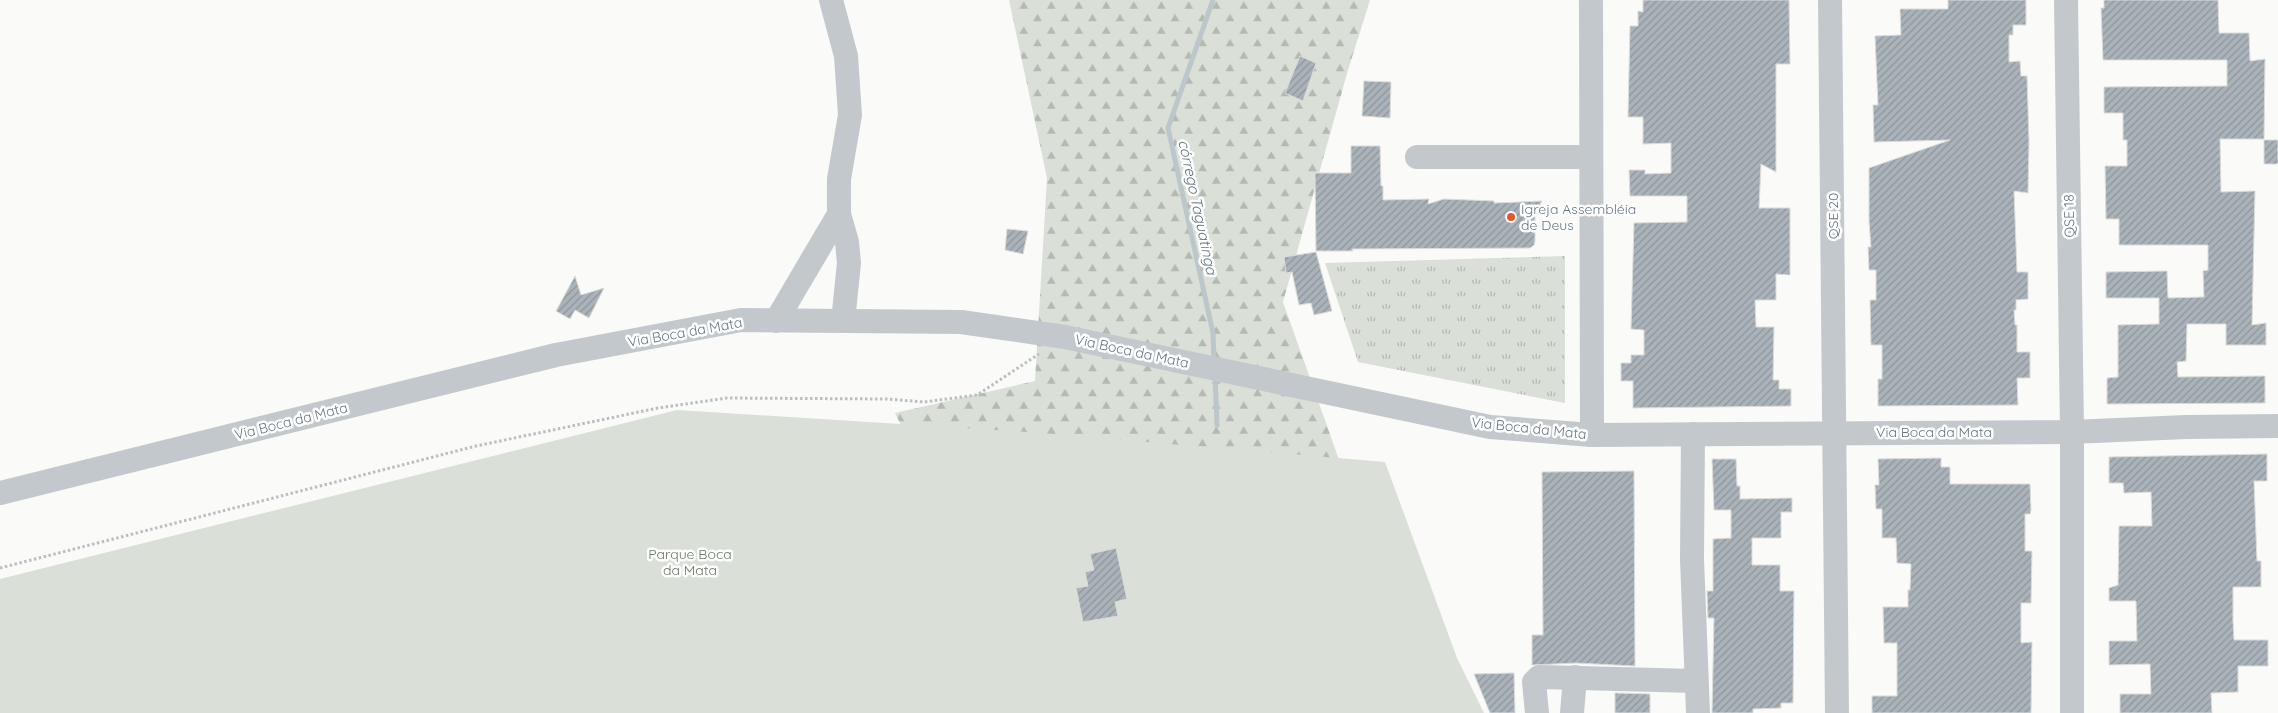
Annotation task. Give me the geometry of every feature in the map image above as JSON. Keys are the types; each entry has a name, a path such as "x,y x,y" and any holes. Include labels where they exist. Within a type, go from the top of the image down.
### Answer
{"street":[{"path":"831,0 846,56 850,115 839,179 839,214 847,242 849,263 843,321"},
{"path":"1591,0 1592,435"},
{"name":"QSE 20","path":"1830,0 1838,713"},
{"name":"QSE 18","path":"2066,0 2072,432 2072,713"},
{"path":"1417,157 1592,157"},
{"path":"776,321 839,214"},
{"name":"Via Boca da Mata","path":"0,493 556,355 741,320 961,322 1065,337 1490,427 1592,435 2072,432 2186,427 2278,426"},
{"path":"1692,434 1692,559 1698,713"},
{"path":"1537,713 1534,682 1536,678 1696,680"},
{"path":"1572,713 1575,678"}],"path":[{"path":"0,568 476,446 658,408 727,398 887,398 924,402 977,394 1065,337"}],"green space":[{"path":"1009,0 1370,0 1348,70 1283,302 1429,713 1017,661 895,413 1035,381 1047,178"},
{"path":"1565,256 1565,403 1358,362 1325,263"},
{"name":"Parque Boca da Mata","path":"677,410 1027,432 1385,462 1457,658 1484,713 0,713 0,579"}],"building":[{"path":"1643,0 1789,0 1790,64 1776,64 1776,172 1761,164 1759,208 1790,208 1790,275 1776,274 1776,300 1755,300 1756,327 1774,327 1773,380 1779,380 1779,389 1791,389 1791,406 1633,408 1633,381 1621,381 1621,363 1631,363 1631,355 1644,355 1644,330 1631,329 1634,223 1687,222 1687,196 1630,196 1629,170 1645,170 1645,174 1671,173 1671,143 1643,144 1643,117 1628,117 1630,26 1638,26 1638,11 1643,12"},
{"path":"1948,0 2026,0 2026,25 2013,25 2013,35 2009,35 2009,62 2020,61 2021,76 2027,76 2028,193 2014,191 2017,272 2028,272 2028,299 2016,300 2016,310 2014,310 2015,325 2017,325 2017,352 2030,352 2030,378 2017,378 2018,405 1878,406 1878,379 1882,379 1882,345 1871,345 1870,300 1876,300 1876,270 1869,270 1868,247 1871,247 1869,168 1950,140 1874,142 1873,105 1878,105 1875,36 1901,35 1900,9 1948,9"},
{"path":"2104,0 2218,0 2219,33 2249,33 2250,61 2265,59 2264,139 2220,139 2221,192 2255,191 2252,325 2266,323 2266,345 2226,345 2226,324 2187,324 2186,361 2177,362 2178,377 2265,376 2265,403 2107,404 2107,378 2118,377 2118,325 2159,324 2159,298 2106,298 2106,272 2167,271 2168,298 2204,297 2203,271 2208,270 2208,245 2119,245 2119,219 2106,219 2105,166 2127,166 2127,140 2123,140 2123,113 2104,113 2104,87 2227,86 2227,60 2103,60 2101,8 2104,8"},
{"path":"1300,56 1316,63 1303,101 1285,93"},
{"path":"1364,81 1391,82 1390,118 1362,116"},
{"path":"2264,140 2278,140 2278,164 2264,164"},
{"path":"1351,146 1380,146 1383,200 1429,199 1428,204 1444,199 1494,201 1494,203 1542,201 1535,214 1534,245 1530,248 1316,251 1315,173 1351,173"},
{"path":"1007,229 1028,231 1023,254 1005,250"},
{"path":"1316,252 1332,311 1314,315 1311,303 1299,305 1292,272 1286,273 1284,257"},
{"path":"575,276 581,295 604,288 589,318 575,310 570,319 556,311"},
{"path":"2267,454 2267,481 2254,481 2257,561 2261,561 2261,587 2233,587 2233,621 2234,640 2268,640 2268,666 2238,666 2238,692 2211,693 2212,713 2120,713 2120,694 2151,694 2150,664 2109,665 2109,641 2137,641 2136,601 2109,601 2109,588 2118,585 2119,526 2152,526 2151,492 2124,493 2123,483 2109,483 2109,457"},
{"path":"1941,458 1941,467 1950,467 1950,484 2030,484 2031,510 2030,514 2025,514 2025,551 2032,551 2031,603 2021,603 2021,643 2032,642 2031,713 1872,713 1872,696 1897,696 1897,643 1884,643 1883,607 1908,607 1911,564 1897,563 1896,538 1882,538 1882,509 1876,509 1875,485 1879,485 1878,459"},
{"path":"1712,459 1736,459 1737,486 1740,486 1740,499 1792,498 1792,512 1781,512 1781,538 1752,538 1752,565 1780,565 1780,591 1794,591 1793,703 1781,703 1781,708 1753,709 1753,713 1712,713 1714,618 1708,618 1707,591 1713,591 1713,539 1731,538 1731,510 1714,510"},
{"path":"1634,471 1635,666 1576,663 1532,665 1532,635 1543,635 1542,472"},
{"path":"1116,548 1127,599 1115,602 1118,616 1083,622 1076,588 1088,586 1085,572 1094,570 1090,554"},
{"path":"1514,673 1515,713 1490,713 1474,674"},
{"path":"1615,693 1650,694 1650,713 1615,713"}],"waterway":[{"name":"córrego Taguatinga","path":"1213,0 1168,128 1213,333 1214,362"},
{"name":"córrego Taguatinga","path":"1215,376 1217,425"}],"place":[{"name":"Igreja Assembléia de Deus","path":"1511,217"}]}
